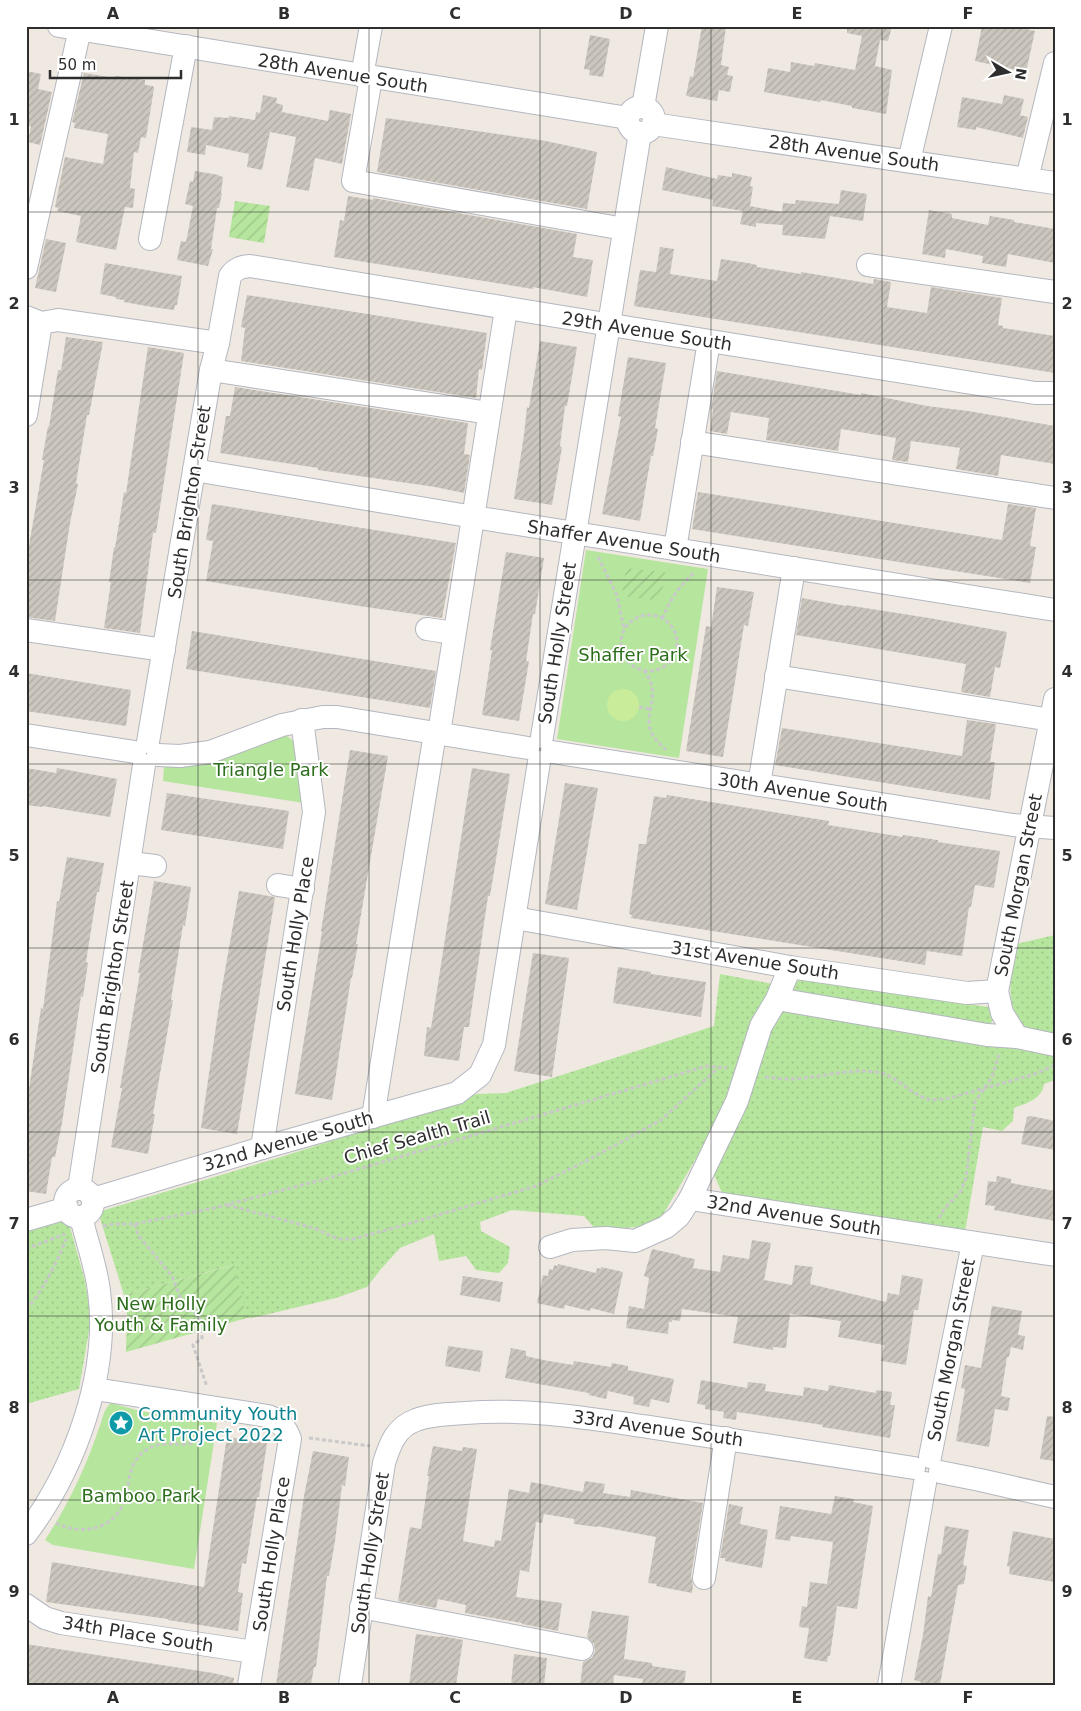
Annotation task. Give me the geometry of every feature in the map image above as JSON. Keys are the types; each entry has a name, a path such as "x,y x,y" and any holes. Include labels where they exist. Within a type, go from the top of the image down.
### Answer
{"street":[{"path":"370,26 367,77 353,181 624,229"},
{"name":"South Holly Street","path":"480,1075 494,1045 540,750 582,534 608,324 657,26"},
{"path":"909,161 941,26"},
{"path":"26,268 31,222 70,28"},
{"name":"28th Avenue South","path":"70,28 641,121 1055,183"},
{"path":"150,240 186,46"},
{"path":"1028,179 1055,63"},
{"path":"868,265 1055,292"},
{"name":"29th Avenue South","path":"240,267 250,266 506,309 1035,393 1055,393"},
{"name":"South Brighton Street","path":"81,1212 146,754 164,650 184,590 194,470 211,370 218,343 230,276 240,267"},
{"path":"372,1117 474,517 506,309"},
{"path":"26,415 33,320 58,320 218,343"},
{"path":"675,549 709,341"},
{"path":"211,370 489,412"},
{"path":"692,442 1055,498"},
{"name":"Shaffer Avenue South","path":"194,470 1055,610"},
{"path":"759,785 794,568"},
{"path":"427,629 454,633"},
{"path":"26,630 164,650"},
{"path":"776,676 1053,709"},
{"name":"South Morgan Street","path":"1011,1036 1002,1014 997,991 1053,709"},
{"name":"30th Avenue South","path":"26,736 146,754 180,756 210,752 282,725 302,720 337,717 540,750 640,774 691,774 1013,825 1055,828"},
{"name":"South Holly Place","path":"262,1148 314,812 302,720"},
{"path":"130,863 155,866"},
{"path":"278,885 303,888"},
{"name":"31st Avenue South","path":"515,918 790,967 967,993 997,991"},
{"path":"690,1199 737,1102 761,1026 777,999 790,967"},
{"name":"31st Avenue South","path":"777,999 987,1035 1011,1036 1055,1045"},
{"name":"32nd Avenue South","path":"26,1220 81,1212 262,1148 457,1093 480,1075"},
{"name":"32nd Avenue South","path":"550,1247 572,1240 606,1238 635,1241 666,1227 679,1216 690,1199 1055,1255"},
{"path":"31,1523 48,1502 69,1461 95,1389 100,1358 101,1309 94,1262 81,1212"},
{"name":"South Morgan Street","path":"889,1685 927,1470 973,1243"},
{"path":"95,1389 268,1416 275,1419 286,1430"},
{"name":"33rd Avenue South","path":"403,1426 435,1415 491,1411 556,1413 927,1470 1055,1497"},
{"name":"South Holly Street","path":"350,1685 384,1463 388,1448 395,1435 403,1426"},
{"name":"South Holly Place","path":"249,1685 290,1439 286,1430"},
{"path":"704,1578 726,1438"},
{"name":"34th Place South","path":"26,1605 45,1618 61,1623 254,1652"},
{"path":"361,1607 582,1650"}],"path":[{"path":"582,534 617,595 624,629"},
{"path":"662,619 669,602 680,585 714,555"},
{"path":"649,615 662,619 672,627 675,635 675,652 670,660 664,666 656,669 644,670 631,665 622,650 620,642 624,629 633,620 641,616 649,615"},
{"path":"644,670 650,678 654,691 649,722 650,731 654,738 691,774"},
{"path":"639,707 651,709"},
{"path":"936,1237 938,1218 961,1191 966,1178 975,1102 992,1077 1011,1036"},
{"path":"760,1076 792,1078 853,1071 878,1072 894,1078 922,1096 937,1100 1035,1074 1055,1065"},
{"name":"Chief Sealth Trail","path":"26,1249 81,1212 114,1224 135,1224 226,1205 326,1179 708,1066 731,1068"},
{"path":"226,1205 314,1228 338,1239 353,1239 394,1228 536,1186 590,1159 660,1120 719,1067"},
{"path":"26,1309 33,1301 61,1252 81,1212"},
{"path":"31,1523 60,1525 76,1530 93,1529 107,1522 121,1508 125,1500 131,1467 140,1455 157,1445 190,1444 203,1431 209,1396 193,1345 202,1338 202,1322 194,1310 185,1309 172,1276 138,1235 135,1224"},
{"path":"286,1430 388,1448"}],"green space":[{"path":"235,201 270,206 264,243 229,237"},
{"name":"Shaffer Park","path":"586,550 708,569 679,758 557,739"},
{"path":"626,568 665,572 661,601 622,596"},
{"path":"623,689 629,690 634,694 638,699 638,711 634,716 629,720 623,721 617,720 612,716 608,711 607,705 608,699 612,694 617,690"},
{"name":"Triangle Park","path":"278,736 287,736 295,742 304,803 163,781 164,767 187,766"},
{"path":"1055,935 1055,1037 1031,1032 1020,1022 1015,1012 1010,990 1016,944"},
{"path":"720,974 773,984 718,1121 661,1218 637,1227 596,1230 584,1216 512,1210 480,1222 481,1231 510,1247 508,1263 499,1273 476,1270 466,1256 439,1261 434,1234 400,1248 367,1287 336,1298 252,1318 247,1318 233,1265 124,1295 98,1212 281,1157 477,1094 506,1093 714,1026"},
{"path":"800,978 988,1007 994,1019 988,1027 788,994"},
{"path":"783,1011 1055,1054 1055,1080 1044,1084 1043,1089 1033,1100 1014,1108 1013,1121 1002,1131 983,1127 965,1232 722,1193 712,1170 772,1021"},
{"path":"68,1220 85,1281 91,1319 79,1389 26,1404 26,1232"},
{"name":"New Holly Youth & Family","path":"234,1265 247,1318 126,1352 127,1313 124,1295"},
{"name":"Bamboo Park","path":"111,1403 140,1411 217,1423 194,1569 53,1545 45,1540 75,1487 104,1412"}],"building":[{"path":"702,26 726,26 721,65 729,67 727,75 733,76 730,92 719,90 717,101 686,96 690,76 693,77"},
{"path":"847,26 892,26 888,41 880,40 875,66 892,70 886,114 821,100 820,102 764,92 768,68 790,72 791,62 814,66 815,63 855,70 862,36 847,33"},
{"path":"982,26 1012,26 1035,31 1026,72 975,61"},
{"path":"590,35 610,39 603,77 589,75 590,70 584,69"},
{"path":"26,71 41,74 38,89 52,92 40,145 28,142 31,126 26,125"},
{"path":"84,73 145,80 145,85 153,86 154,88 146,138 141,137 138,153 134,152 130,188 135,189 133,208 125,207 116,250 76,242 81,216 57,211 58,208 55,207 65,157 103,164 108,134 74,128 75,123 72,122"},
{"path":"263,95 277,98 276,103 283,105 282,112 328,121 330,110 351,114 342,164 315,158 309,191 286,187 296,137 270,132 262,170 247,167 249,154 206,145 205,155 187,152 191,127 212,130 214,117 229,118 229,116 255,120 256,112 260,113"},
{"path":"1004,95 1024,99 1020,115 1028,117 1023,138 976,127 976,130 957,127 962,97 1002,104"},
{"path":"386,118 546,141 597,152 587,209 377,172"},
{"path":"666,167 717,179 718,175 732,177 732,173 752,177 750,186 753,187 750,206 782,212 783,203 795,204 796,200 839,204 841,190 867,194 863,221 830,216 825,239 782,235 783,225 756,223 756,227 740,224 743,211 712,206 713,200 662,190"},
{"path":"195,171 223,177 222,193 219,208 217,208 211,249 213,249 208,266 177,260 181,241 186,242 193,206 185,204 190,181 193,182"},
{"path":"348,196 373,200 373,198 577,234 573,257 593,260 587,297 334,257 340,220 344,221"},
{"path":"929,210 952,214 952,218 988,225 990,216 1055,229 1055,263 1008,254 1006,267 982,263 983,256 946,249 945,258 922,254"},
{"path":"46,239 66,243 56,292 35,288"},
{"path":"660,247 674,249 670,274 717,281 721,259 757,265 757,267 873,284 874,279 891,282 887,307 927,313 931,287 1002,298 998,325 1003,326 1003,328 1055,336 1055,373 634,306 640,270 656,272"},
{"path":"105,263 182,276 177,305 175,305 174,310 124,302 124,300 116,299 116,297 100,294"},
{"path":"247,295 487,333 482,370 479,369 476,398 241,361 245,328 241,327"},
{"path":"66,337 103,342 89,415 87,415 76,483 78,484 55,621 26,617 26,562 48,426 58,370 61,370"},
{"path":"540,341 577,347 567,406 565,406 560,446 562,447 552,505 514,499 527,407 529,408"},
{"path":"148,347 184,353 156,533 153,533 140,633 104,628 114,547 124,492 126,493"},
{"path":"628,357 666,363 655,428 658,429 653,456 651,456 640,521 602,514 621,417 618,416"},
{"path":"717,371 1055,426 1055,464 1001,455 998,476 956,469 960,448 911,441 908,462 892,460 896,438 841,429 838,451 766,440 769,418 731,412 727,434 710,431 713,409 711,409"},
{"path":"235,387 468,423 464,454 470,455 464,493 220,453 226,416 230,416"},
{"path":"698,492 1002,540 1008,504 1036,508 1030,546 1036,547 1030,583 692,529"},
{"path":"212,504 456,543 442,618 206,581 213,541 206,540"},
{"path":"506,552 544,558 535,614 533,614 526,661 529,661 519,721 482,715 492,650 490,650"},
{"path":"717,587 754,592 748,626 744,625 723,757 686,751 706,626 711,627"},
{"path":"802,598 1007,632 1000,668 995,667 990,697 961,692 966,664 796,635"},
{"path":"192,631 436,671 430,708 186,669"},
{"path":"26,673 131,690 126,726 26,711"},
{"path":"967,720 996,724 990,762 995,762 990,800 775,765 782,728 962,756"},
{"path":"350,750 388,756 332,1100 295,1094"},
{"path":"26,768 56,773 57,768 117,779 110,817 26,805"},
{"path":"472,768 510,774 490,896 488,896 469,1027 464,1027 459,1061 424,1056 427,1027 431,1028"},
{"path":"565,783 598,788 577,910 545,904"},
{"path":"167,793 289,811 283,849 161,830"},
{"path":"667,795 829,821 828,825 902,837 903,835 938,840 938,842 1000,851 994,888 975,885 971,907 969,907 962,956 927,951 925,965 631,918 632,915 629,914 639,844 646,844 654,796 666,798"},
{"path":"67,857 104,863 99,892 97,892 86,962 88,963 83,997 81,996 62,1123 55,1157 52,1157 46,1194 26,1191 26,1109 41,1008 43,1009 57,901 59,902"},
{"path":"154,881 191,887 185,926 183,925 148,1154 111,1147"},
{"path":"239,891 275,897 237,1134 201,1128 220,999"},
{"path":"533,953 569,958 552,1077 514,1071"},
{"path":"618,967 706,982 701,1017 613,1003"},
{"path":"1031,1116 1055,1121 1055,1150 1021,1144 1027,1117"},
{"path":"997,1176 1011,1179 1011,1183 1055,1191 1055,1221 994,1210 995,1206 985,1205 988,1181 996,1182"},
{"path":"752,1240 771,1243 764,1280 792,1285 795,1265 813,1267 810,1284 886,1302 888,1293 899,1295 902,1275 923,1279 918,1310 914,1310 906,1365 881,1361 884,1345 838,1337 841,1321 790,1314 786,1348 773,1347 773,1350 733,1343 738,1317 682,1309 680,1321 672,1320 672,1322 669,1322 668,1334 626,1328 629,1306 644,1309 649,1278 644,1276 652,1249 695,1259 693,1268 720,1272 723,1255 749,1259"},
{"path":"558,1264 596,1273 597,1268 601,1269 601,1267 623,1272 614,1314 591,1308 590,1311 565,1305 564,1309 537,1303 543,1275 548,1276 549,1269 553,1270 554,1265 558,1266"},
{"path":"463,1276 503,1282 500,1302 460,1295"},
{"path":"992,1306 1022,1311 1018,1335 1025,1336 1023,1350 1011,1347 1009,1357 1007,1357 1001,1396 1010,1398 1008,1411 995,1409 989,1447 956,1441 965,1389 961,1388 965,1365 981,1368"},
{"path":"448,1346 483,1351 480,1372 445,1366"},
{"path":"511,1348 526,1351 526,1356 543,1360 573,1365 574,1361 611,1367 612,1363 628,1366 628,1370 674,1379 669,1403 651,1399 649,1407 633,1404 634,1397 608,1391 606,1399 589,1395 589,1393 505,1378"},
{"path":"701,1380 747,1388 748,1382 766,1384 765,1391 803,1396 804,1387 828,1391 829,1385 876,1393 876,1390 892,1392 890,1405 895,1405 890,1438 822,1427 823,1425 737,1412 736,1420 723,1418 724,1412 705,1409 705,1405 697,1404"},
{"path":"1047,1416 1055,1417 1055,1461 1040,1459"},
{"path":"227,1437 267,1443 246,1564 242,1563 238,1592 243,1593 238,1631 46,1602 52,1562 204,1587"},
{"path":"433,1446 462,1451 463,1447 477,1449 463,1541 494,1547 495,1540 501,1541 509,1489 529,1493 531,1482 583,1492 585,1481 605,1484 603,1493 630,1497 631,1490 703,1503 691,1576 692,1593 648,1583 656,1537 597,1526 574,1524 574,1519 544,1514 542,1523 536,1522 529,1572 520,1570 516,1597 562,1603 558,1631 465,1613 466,1605 438,1599 436,1608 398,1601 410,1527 421,1529 429,1476 427,1476"},
{"path":"313,1451 349,1457 345,1486 342,1485 335,1541 329,1576 327,1576 316,1667 314,1667 311,1685 276,1685 304,1496"},
{"path":"835,1496 854,1499 853,1502 873,1506 857,1609 837,1606 830,1656 828,1656 827,1662 804,1658 809,1628 799,1627 802,1606 807,1607 810,1582 827,1584 833,1542 791,1536 790,1541 775,1539 780,1506 831,1514"},
{"path":"729,1504 743,1507 740,1524 768,1530 762,1568 725,1561 725,1558 720,1558"},
{"path":"945,1526 969,1530 963,1565 967,1566 964,1584 958,1585 940,1685 920,1685 921,1682 914,1680 928,1596 931,1597"},
{"path":"1013,1531 1055,1539 1055,1582 1009,1574 1010,1567 1007,1566"},
{"path":"592,1611 629,1616 624,1659 652,1663 652,1666 686,1671 684,1685 642,1685 643,1679 614,1675 613,1685 580,1685 583,1662 592,1658 595,1651 594,1644 587,1637"},
{"path":"416,1634 463,1640 456,1685 409,1685"},
{"path":"26,1644 213,1673 234,1678 233,1685 35,1685 26,1683"},
{"path":"514,1654 547,1658 544,1685 511,1685"}],"place":[{"name":"Community Youth Art Project 2022","path":"121,1423"}]}
